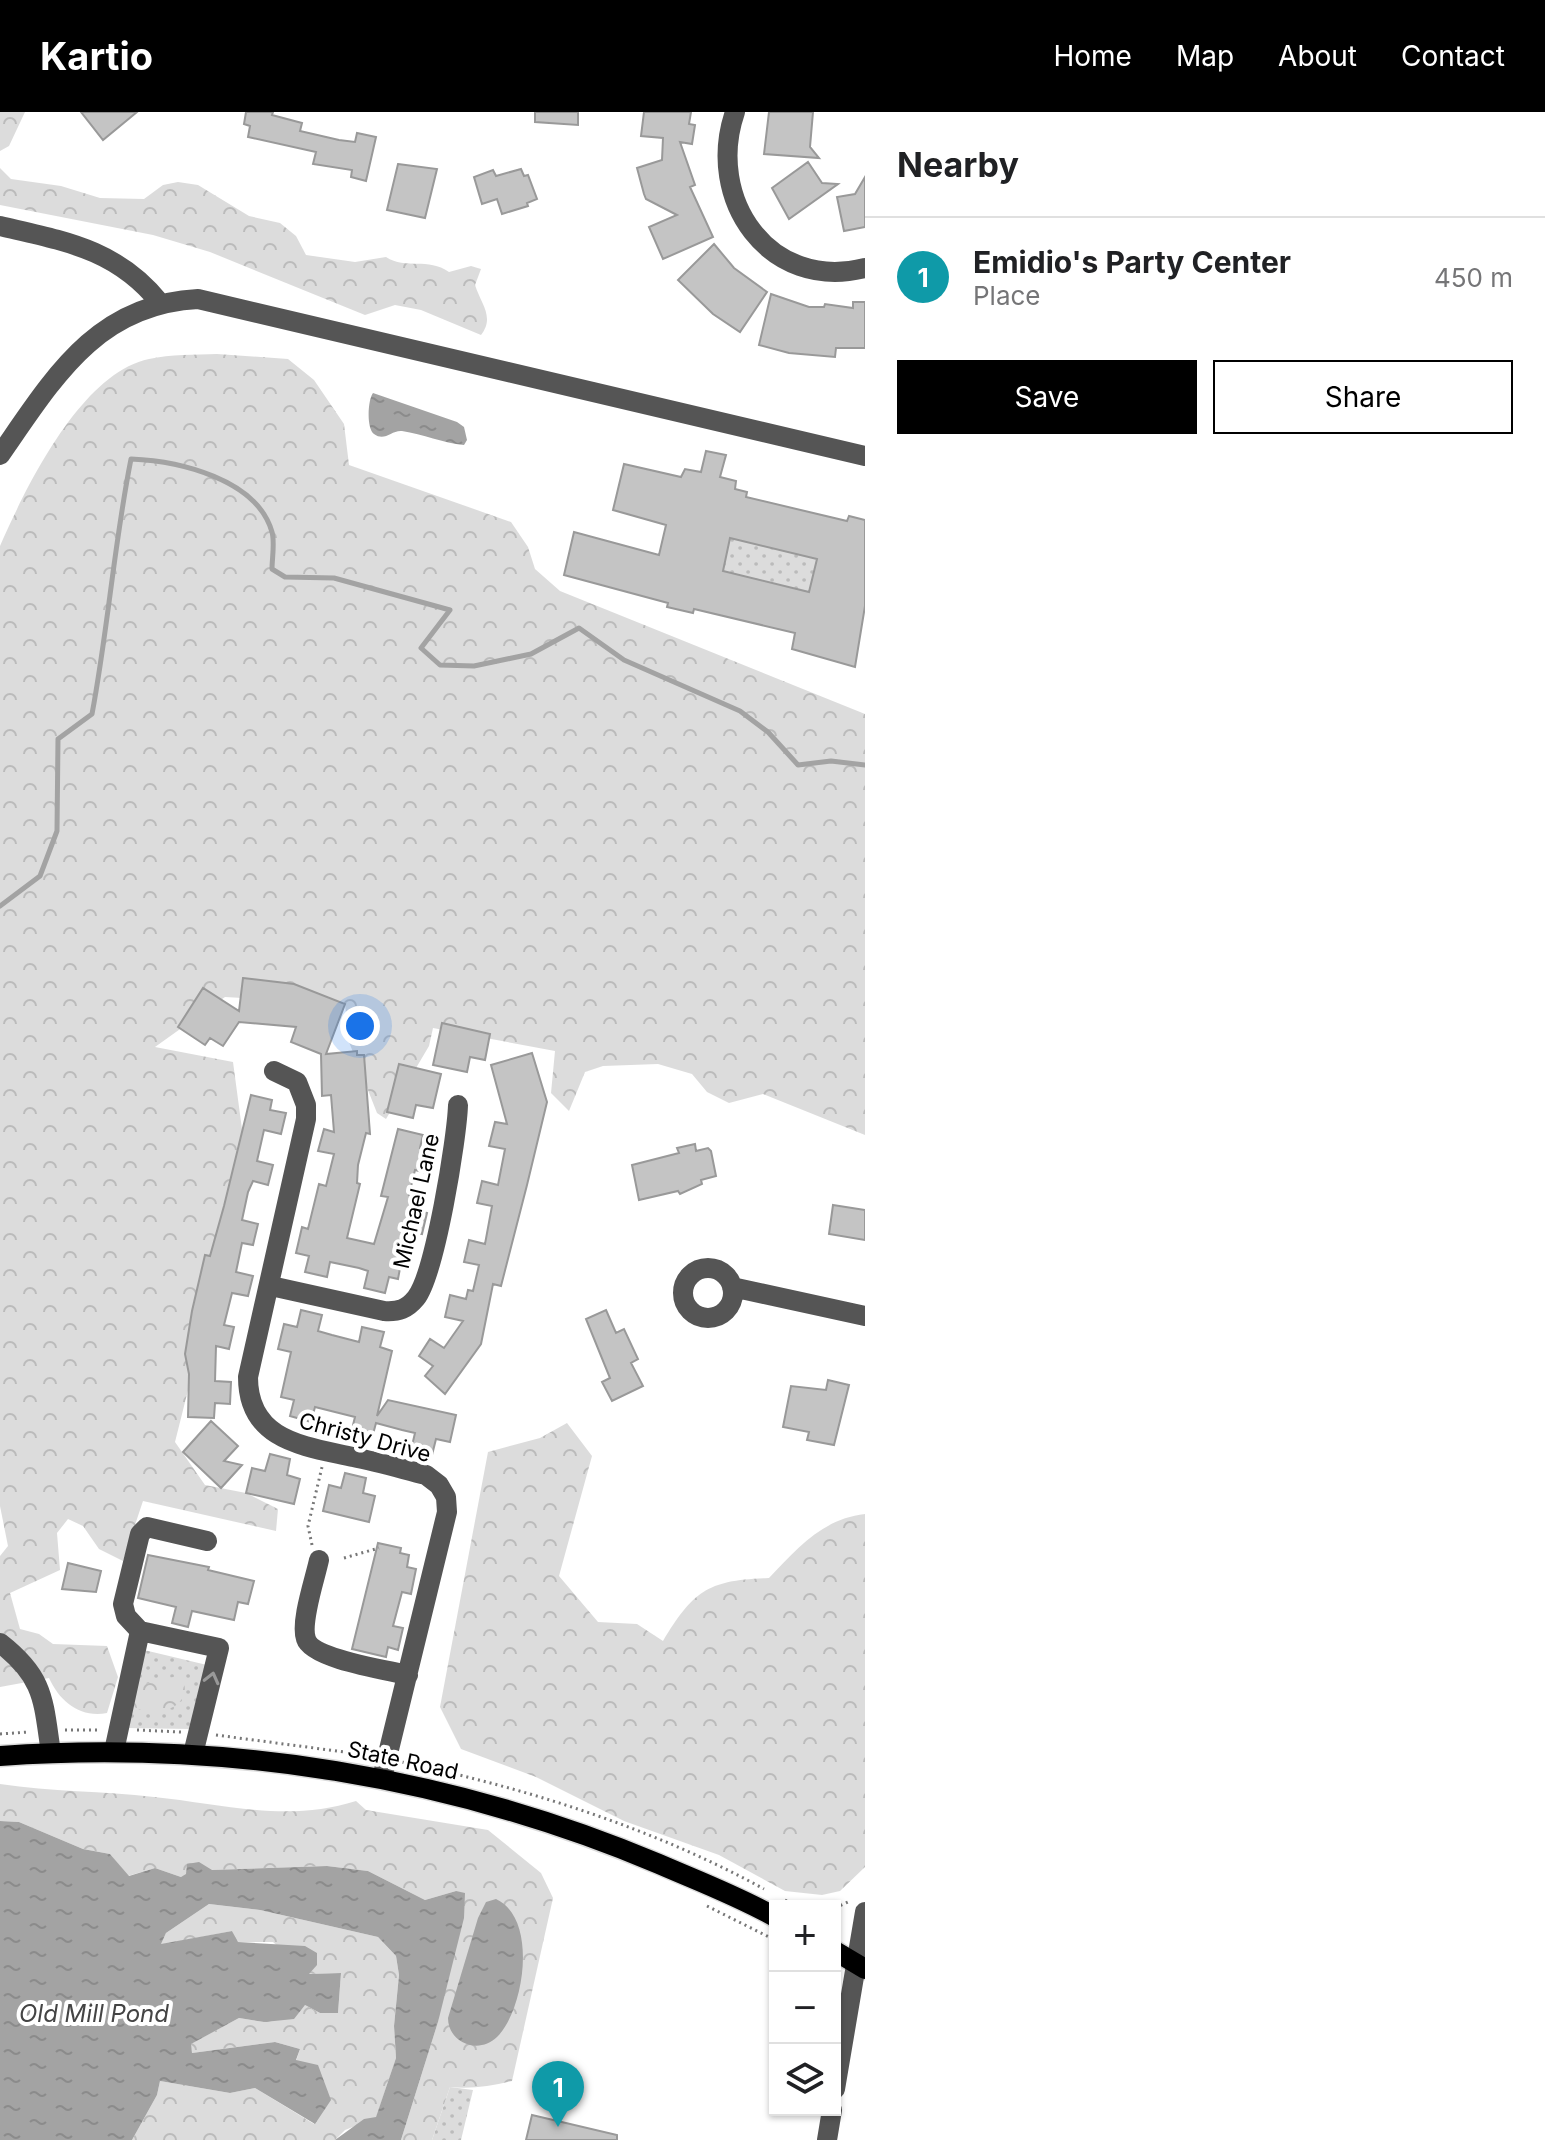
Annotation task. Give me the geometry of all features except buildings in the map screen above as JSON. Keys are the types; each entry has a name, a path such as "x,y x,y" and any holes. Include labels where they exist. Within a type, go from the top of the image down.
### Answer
{"main road":[{"name":"State Road","path":"0,1756 114,1751 193,1754 292,1763 382,1778 505,1808 560,1826 703,1883 769,1914"},
{"path":"841,1955 860,1966"}],"street":[{"path":"735,112 726,148 726,170 730,192 749,227 765,244 799,265 830,272 865,268"},
{"path":"0,226 90,248 133,276 160,303"},
{"path":"0,455 78,351 104,327 139,309 160,303 198,299 865,456"},
{"name":"Christy Drive","path":"274,1071 297,1082 306,1105 306,1119 271,1286 248,1377 248,1395 268,1428 283,1440 426,1475 439,1485 446,1497 441,1546 382,1778"},
{"name":"Michael Lane","path":"271,1286 384,1311 399,1312 409,1305 419,1295 435,1238 457,1141 458,1105"},
{"path":"732,1287 865,1316"},
{"path":"193,1754 219,1648 140,1631 126,1616 123,1604 140,1534 147,1527 207,1541"},
{"path":"316,1554 304,1629 306,1642 314,1650 329,1656 408,1675"},
{"path":"114,1751 140,1631"},
{"path":"0,1643 20,1658 40,1686 51,1753"},
{"path":"841,2059 860,1966 857,1907"},
{"path":"827,2140 831,2116"}],"path":[{"path":"316,1554 308,1526 323,1461"},
{"path":"344,1558 379,1548"},
{"path":"704,1904 769,1937"}],"green space":[{"path":"0,112 25,112 9,146 0,151"},
{"path":"0,168 11,179 61,186 100,198 144,199 163,185 178,182 198,185 249,216 280,223 296,236 306,255 355,262 386,257 401,263 433,265 449,272 471,266 481,269 475,285 486,310 487,322 481,335 421,310 395,305 365,315 210,252 153,235 0,205"},
{"path":"217,354 288,359 314,380 344,424 349,465 511,522 528,547 535,569 560,591 865,714 865,1135 763,1094 729,1103 707,1092 692,1074 658,1064 603,1066 585,1072 569,1111 551,1093 555,1051 433,1028 429,1046 386,1119 377,1113 349,1042 345,1004 225,997 155,1047 233,1062 246,1159 175,1442 205,1485 246,1493 278,1509 276,1531 143,1501 123,1561 99,1549 83,1526 68,1519 57,1533 60,1570 10,1593 20,1629 39,1634 53,1644 107,1646 118,1677 107,1713 97,1714 80,1710 65,1701 49,1678 0,1687 0,1556 8,1546 0,1506 0,546 25,494 59,436 101,386 124,369 149,359"},
{"path":"718,535 817,559 822,595 722,571"},
{"path":"567,1423 592,1456 559,1576 598,1622 637,1624 663,1641 684,1610 705,1591 731,1582 769,1578 823,1529 865,1514 865,1867 840,1891 822,1895 785,1891 719,1855 624,1821 536,1777 461,1749 440,1707 488,1452 540,1438"},
{"path":"144,1650 207,1665 190,1729 126,1728"},
{"path":"177,1676 183,1679 185,1690 177,1705 150,1712 133,1706 137,1686"},
{"path":"0,1784 135,1795 255,1810 305,1811 356,1801 366,1810 488,1830 541,1873 553,1898 512,2081 481,2087 450,2087 432,2140 401,2140 438,2022 456,1891 425,1900 368,1871 327,1866 212,1870 181,1877 155,1868 128,1876 110,1854 83,1849 19,1822 0,1821"},
{"path":"209,1904 260,1910 378,1937 396,1956 399,1975 394,2026 396,2058 376,2118 345,2130 335,2140 132,2140 157,2095 160,2081 230,2093 255,2088 314,2124 296,2061 300,2049 275,2042 192,2053 190,2044 239,2018 264,2022 305,2005 320,2013 338,2013 341,1973 308,1974 273,1942 237,1942 232,1931 160,1945 166,1933"},
{"path":"450,2087 473,2090 461,2140 432,2140"}],"water":[{"path":"373,393 457,422 464,427 467,440 464,445 402,431 385,436 374,434 369,420"},
{"name":"Old Mill Pond","path":"0,1821 19,1822 83,1849 110,1854 129,1876 155,1868 181,1877 186,1874 187,1864 199,1862 212,1870 327,1866 368,1871 425,1900 456,1891 465,1893 464,1918 438,2022 401,2140 335,2140 364,2119 376,2117 396,2058 394,2026 399,1975 396,1956 378,1937 260,1910 209,1904 166,1933 161,1944 232,1931 238,1942 305,1946 317,1953 317,1965 309,1974 341,1973 338,2013 320,2013 305,2005 294,2019 264,2022 239,2018 191,2044 192,2053 275,2042 300,2049 296,2060 318,2065 331,2100 315,2124 255,2088 230,2093 160,2081 157,2095 132,2140 0,2140"},
{"path":"496,1899 509,1909 518,1925 523,1965 520,1986 507,2024 497,2037 482,2045 466,2044 453,2034 448,2018 478,1918 486,1902"}],"waterway":[{"path":"0,906 40,876 57,831 58,739 92,714 131,459 171,464 214,476 250,499 264,514 272,532 272,569 285,577 334,578 450,610 421,648 440,665 474,666 531,654 579,628 624,660 740,711 768,732 798,765 831,761 865,765"}],"place":[{"name":"Emidio's Party Center","path":"558,2127"}]}
